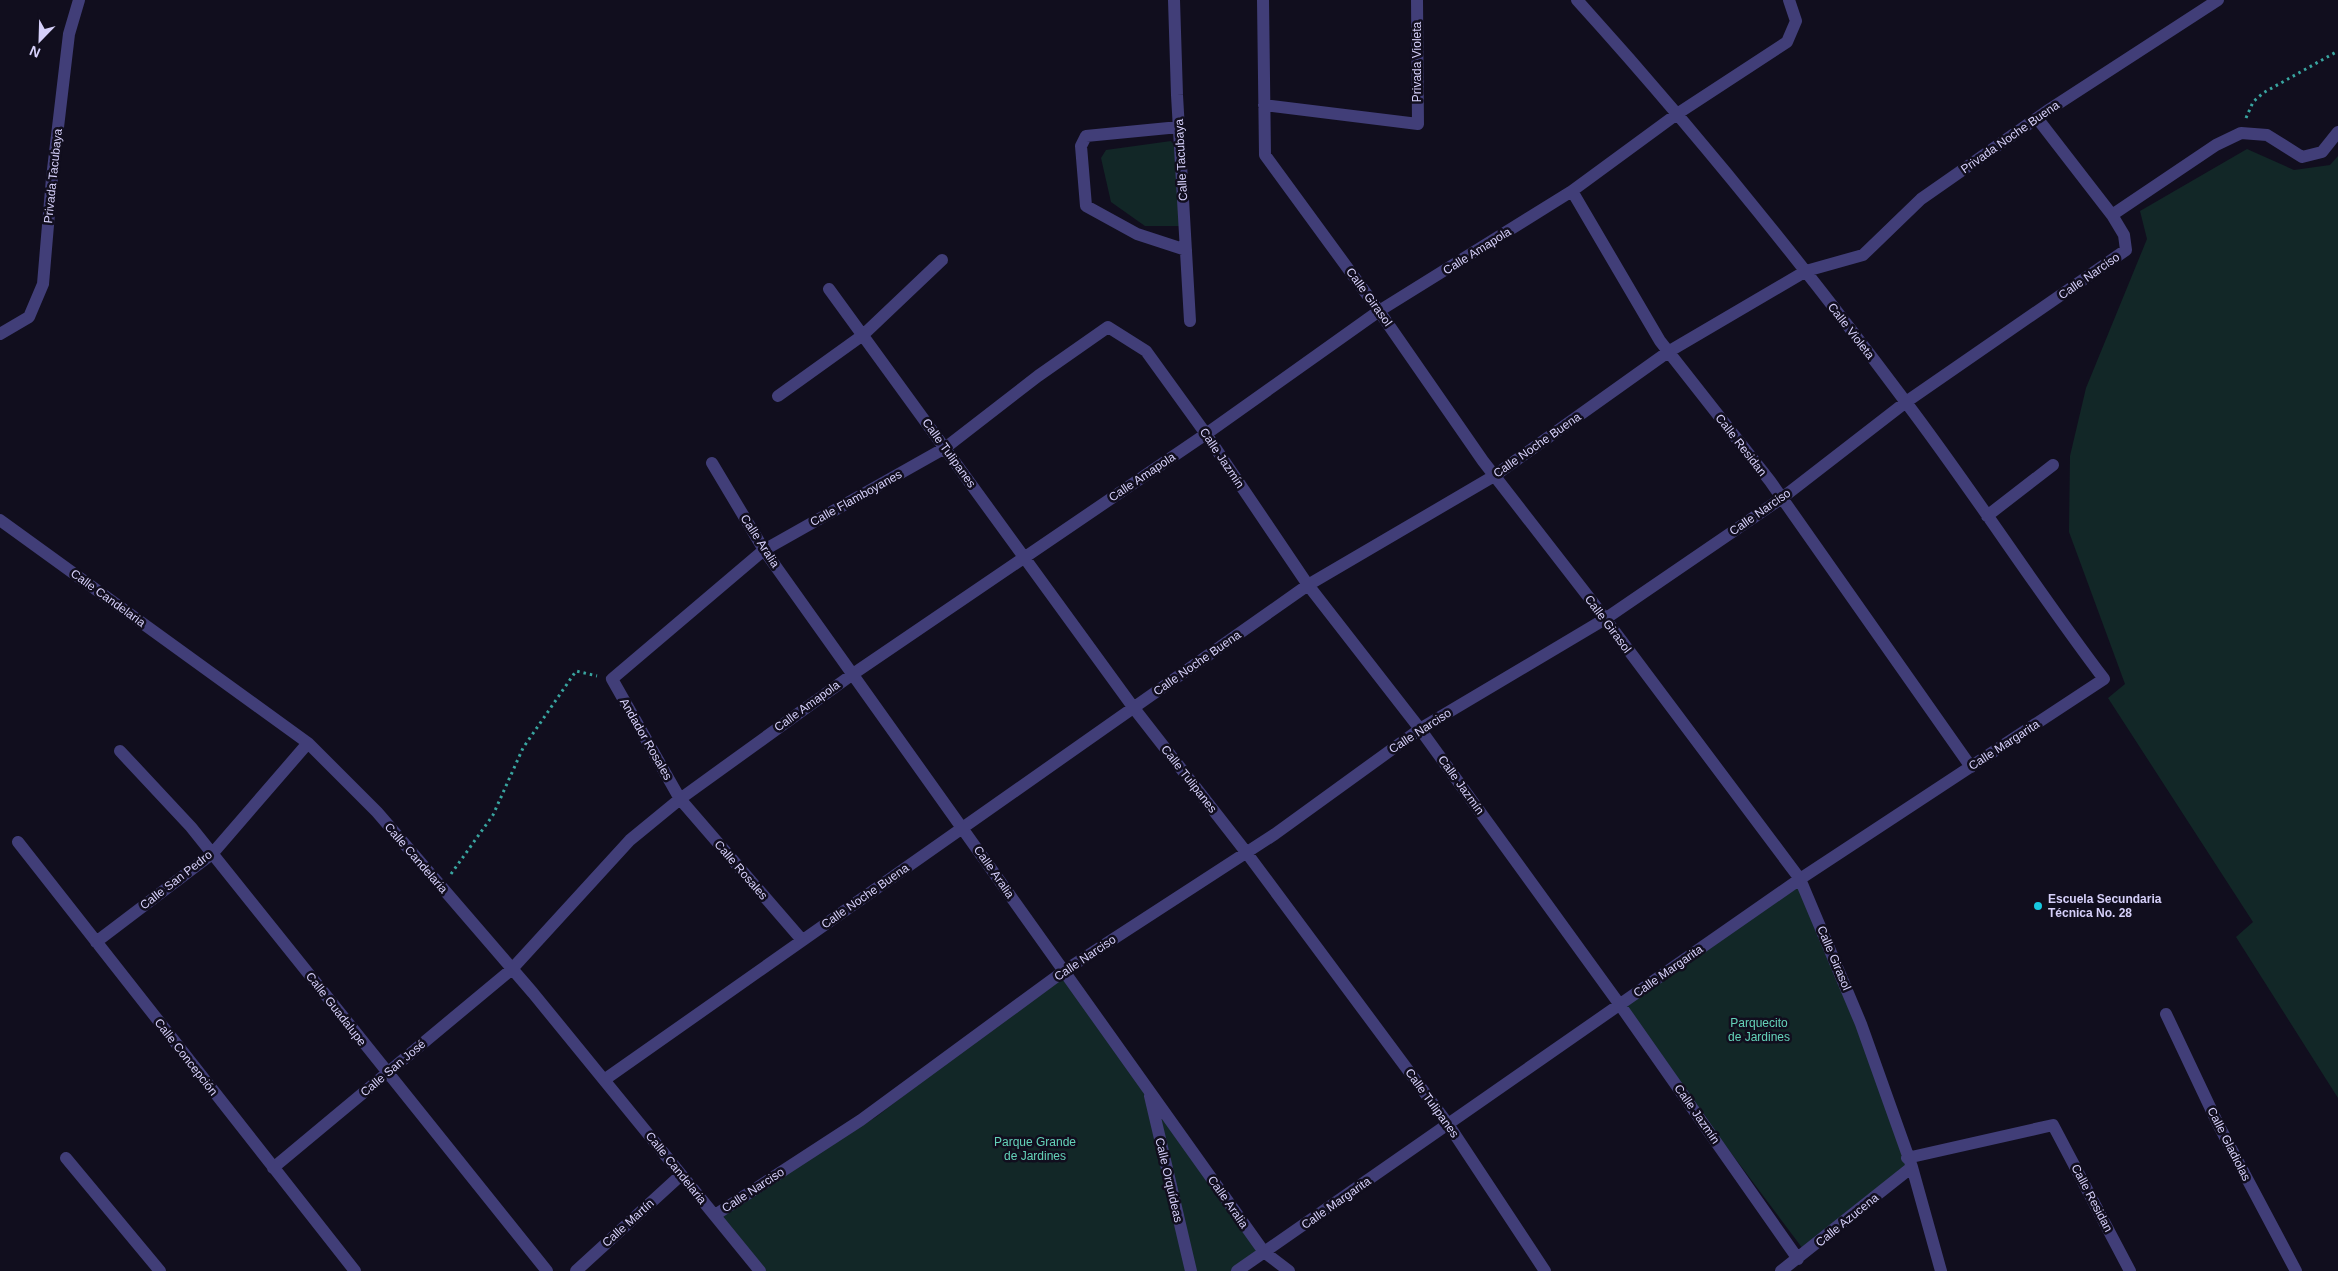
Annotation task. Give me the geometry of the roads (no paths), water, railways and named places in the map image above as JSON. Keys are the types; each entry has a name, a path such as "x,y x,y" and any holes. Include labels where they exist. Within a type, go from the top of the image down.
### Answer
{"street":[{"name":"Privada Tacubaya","path":"0,334 29,317 42,284 69,34 79,0"},
{"name":"Calle Tacubaya","path":"1174,0 1190,320"},
{"name":"Calle Girasol","path":"1263,0 1265,155 1379,311 1494,476 1605,619 1800,879 1862,1024 1910,1163 1941,1271"},
{"name":"Privada Violeta","path":"1264,105 1418,124 1417,0"},
{"name":"Calle Violeta","path":"1577,0 1678,114 1806,271 1906,402 2104,678"},
{"name":"Calle Amapola","path":"512,969 630,840 680,799 853,674 1206,434 1379,311 1572,191 1678,114 1787,42 1796,21 1789,0"},
{"name":"Privada Noche Buena","path":"1806,271 1863,255 1921,199 2037,118 2218,0"},
{"path":"2037,118 2112,214 2216,145 2241,133 2267,135 2302,157 2322,152 2338,132"},
{"path":"1179,127 1086,136 1081,146 1086,206 1137,234 1186,250"},
{"name":"Calle Residan","path":"1572,191 1668,352 1782,498 1971,767"},
{"name":"Calle Narciso","path":"715,1215 860,1120 1064,971 1246,852 1420,729 1605,619 1782,498 1906,402 2126,250 2124,235 2112,214"},
{"path":"778,396 863,336 942,260"},
{"name":"Calle Noche Buena","path":"604,1080 1308,584 1494,476 1668,352 1806,271"},
{"name":"Calle Tulipanes","path":"830,289 1133,707 1246,852 1448,1124 1545,1271"},
{"name":"Calle Jazmín","path":"1108,327 1146,351 1206,434 1308,584 1420,729 1620,1005 1798,1259"},
{"name":"Calle Flamboyanes","path":"612,679 764,550 945,448 1038,376 1108,327"},
{"name":"Calle Aralia","path":"712,463 764,550 1264,1252 1289,1271"},
{"path":"1987,516 2053,465"},
{"name":"Calle Candelaria","path":"0,520 308,743 377,812 512,969 760,1271"},
{"name":"Calle Margarita","path":"1237,1271 1800,879 2104,678"},
{"name":"Andador Rosales","path":"612,679 680,799"},
{"name":"Calle San Pedro","path":"96,942 212,854 308,743"},
{"name":"Calle Guadalupe","path":"120,751 191,827 386,1074 547,1271"},
{"name":"Calle Rosales","path":"680,799 802,940"},
{"name":"Calle Concepción","path":"18,842 354,1271"},
{"name":"Calle San José","path":"273,1168 512,969"},
{"name":"Calle Gladiolas","path":"2166,1014 2218,1124 2296,1271"},
{"name":"Calle Orquídeas","path":"1148,1089 1191,1271"},
{"name":"Calle Residan","path":"2053,1125 2130,1271"},
{"name":"Calle Azucena","path":"1781,1271 1798,1259 1910,1163 2053,1125"},
{"path":"66,1158 160,1271"},
{"name":"Calle Martín","path":"576,1271 681,1174"}],"place":[{"name":"Escuela Secundaria Técnica No. 28","path":"2038,906"}],"park label":[{"name":"Parquecito de Jardines","path":"1759,1030"},
{"name":"Parque Grande de Jardines","path":"1035,1149"}]}
